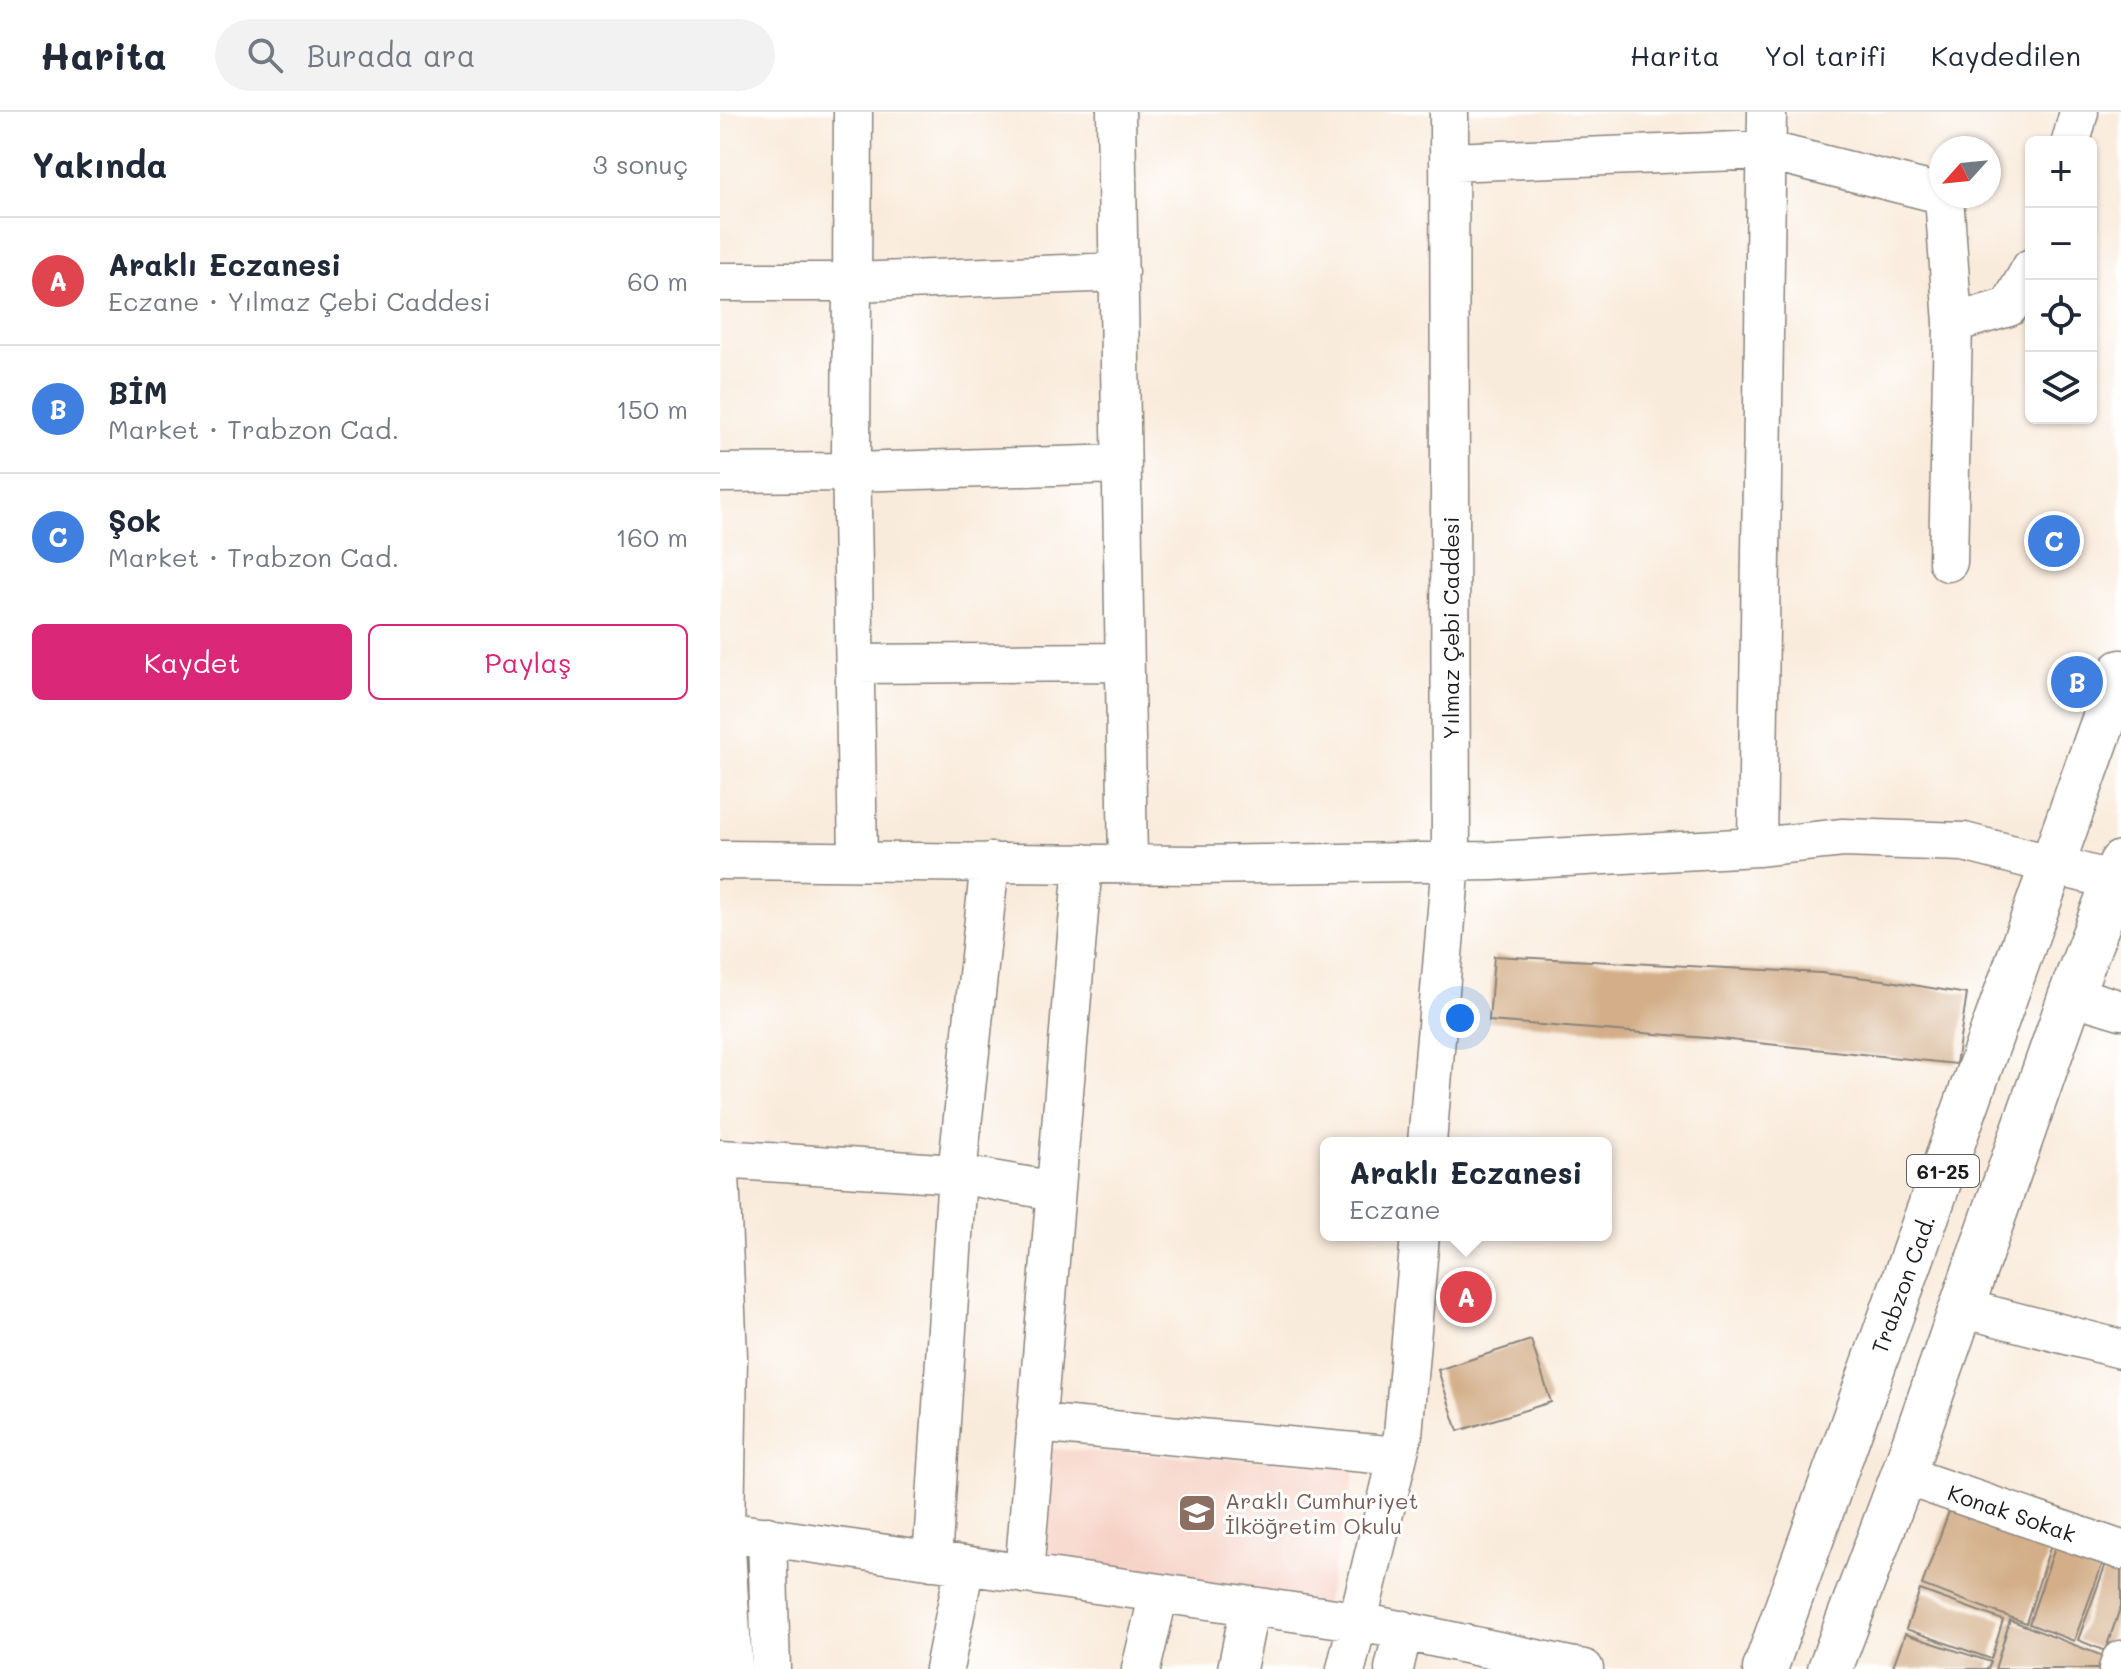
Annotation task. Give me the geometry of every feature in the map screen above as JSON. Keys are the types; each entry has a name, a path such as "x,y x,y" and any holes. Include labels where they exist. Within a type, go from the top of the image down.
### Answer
{"main road":[{"name":"Trabzon Cad.","path":"1765,1669 2121,672"},
{"name":"61-25","path":"1830,1669 1903,1475 2071,995 2118,872"}],"street":[{"path":"853,112 852,472 858,860"},
{"path":"1116,112 1128,864"},
{"name":"Yılmaz Çebi Caddesi","path":"1428,1137 1451,862 1449,112"},
{"path":"1757,847 1767,112"},
{"path":"2073,136 2079,112"},
{"path":"1449,162 1765,150 1929,192"},
{"path":"1943,208 1953,323 1948,562"},
{"path":"720,282 852,282 1119,272"},
{"path":"1953,323 2009,307 2025,279"},
{"path":"720,473 1122,464"},
{"path":"855,664 1124,662"},
{"path":"720,860 1128,864 1451,862 1757,847 1843,838 1964,842 2053,863 2118,872"},
{"path":"944,1669 957,1174 990,862"},
{"path":"1024,1574 1083,863"},
{"path":"2071,995 2121,1010"},
{"path":"720,1159 957,1174 1055,1191"},
{"path":"720,1174 728,1357 723,1453 725,1531 733,1669"},
{"path":"1346,1669 1403,1435 1419,1241"},
{"path":"1962,1308 2121,1349"},
{"path":"1036,1423 1398,1456"},
{"name":"Konak Sokak","path":"1903,1475 2121,1550"},
{"path":"725,1531 1356,1621 1584,1669"},
{"path":"767,1536 771,1669"},
{"path":"1141,1669 1159,1593"},
{"path":"1237,1669 1250,1606"},
{"path":"1394,1669 1403,1630"}],"shaded area":[{"name":"Araklı Cumhuriyet İlköğretim Okulu","path":"1048,1449 1356,1466 1325,1607 1047,1560"}],"building":[{"path":"1494,956 1821,973 1967,994 1956,1064 1720,1039 1489,1021"},
{"path":"1531,1340 1551,1402 1458,1431 1438,1370"},
{"path":"1955,1495 2055,1532 2026,1623 1922,1585"},
{"path":"2060,1533 2107,1551 2074,1641 2029,1624"},
{"path":"2108,1558 2121,1563 2121,1606 2105,1651 2078,1640"},
{"path":"1920,1590 2003,1620 1991,1659 1906,1629"},
{"path":"2010,1620 2103,1656 2098,1669 1995,1669"},
{"path":"1905,1634 1991,1662 1988,1669 1892,1669"}],"place":[{"name":"Şok","path":"2054,541"},
{"name":"BİM","path":"2077,682"},
{"name":"Araklı Eczanesi","path":"1466,1297"},
{"name":"Araklı Cumhuriyet İlköğretim Okulu","path":"1197,1513"}]}
